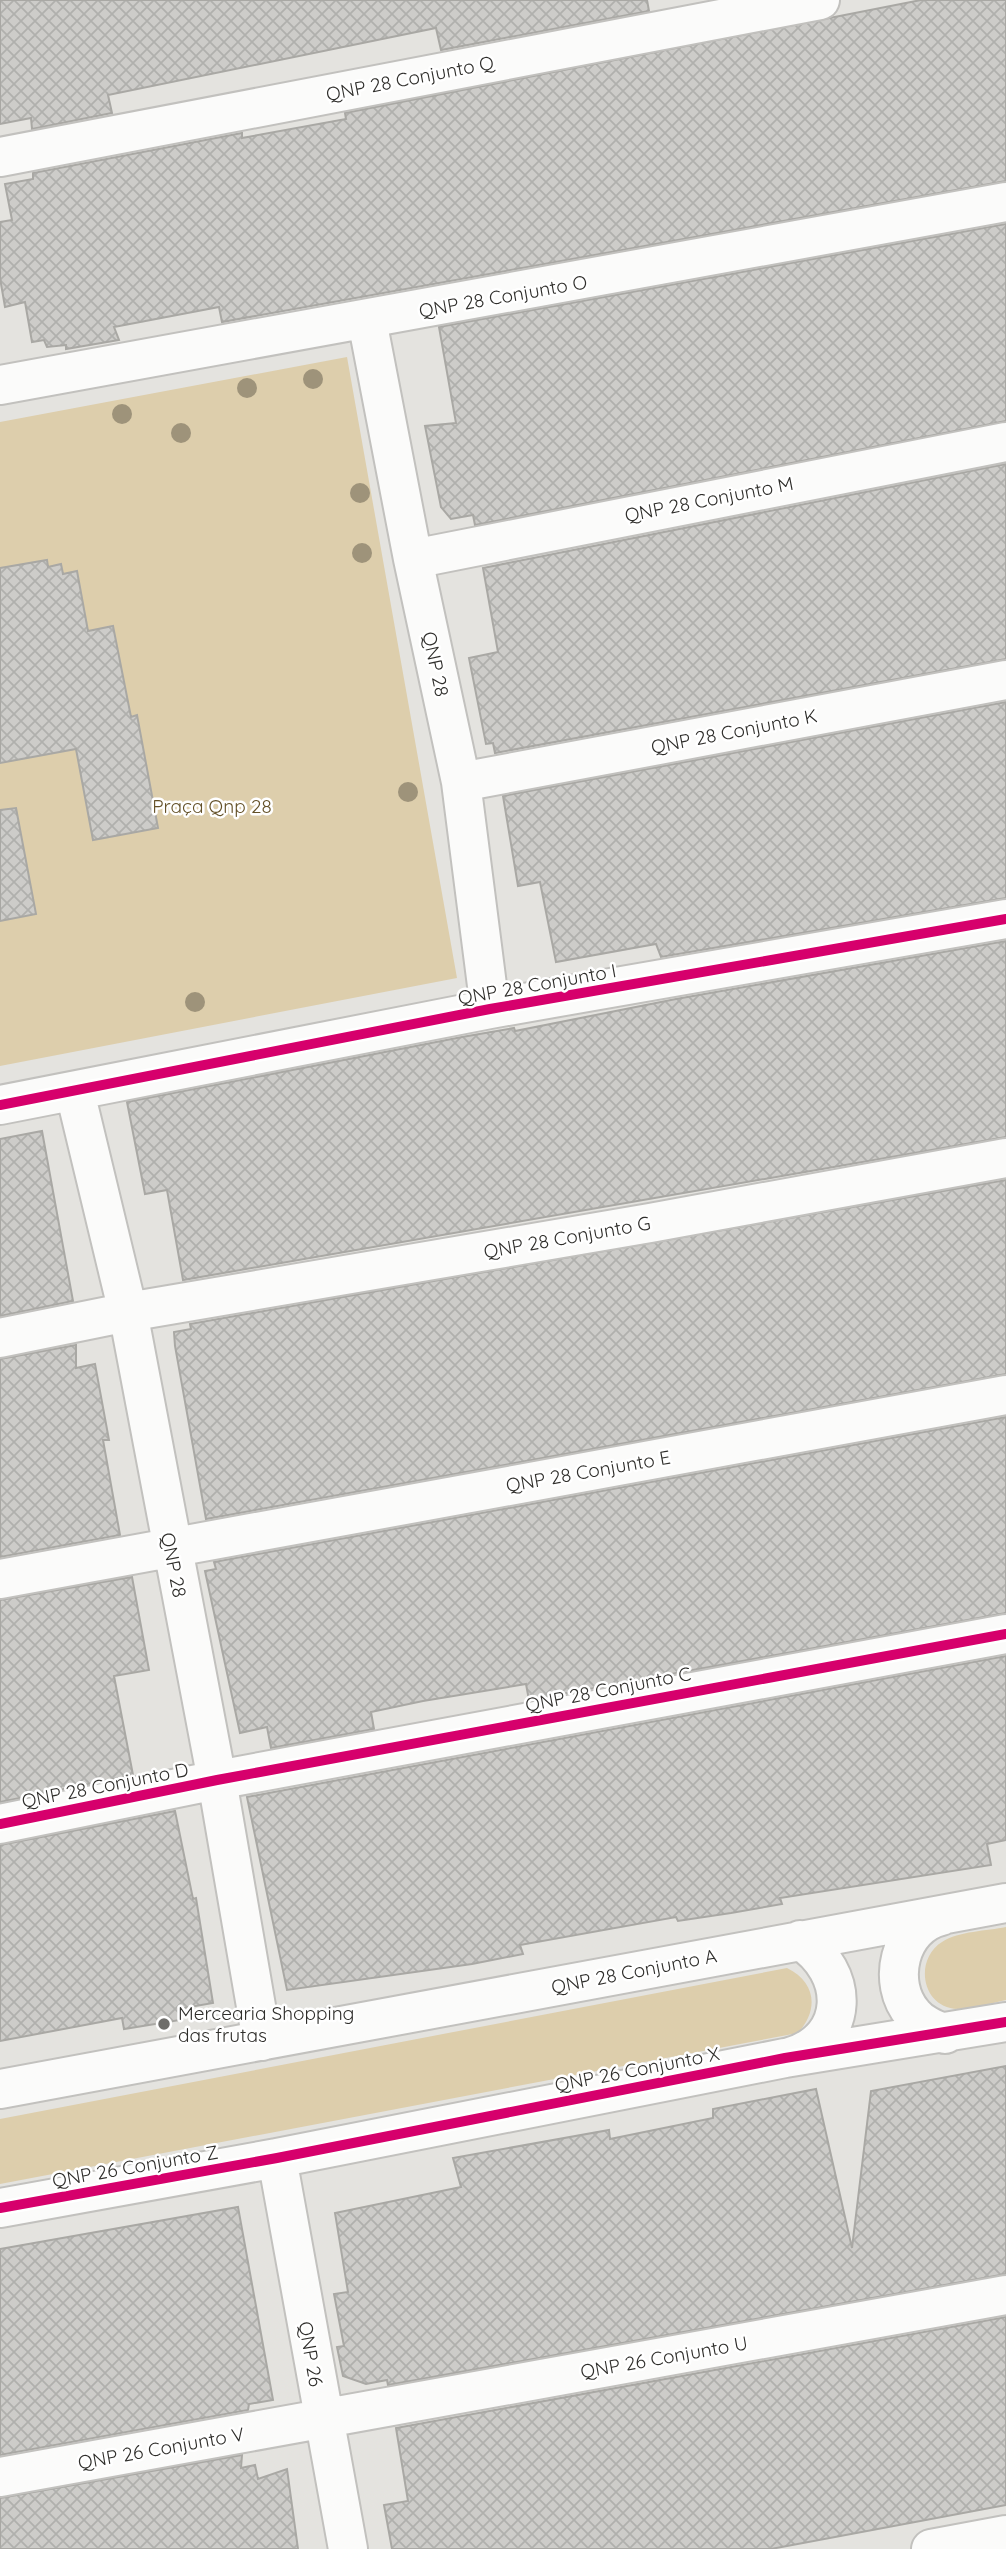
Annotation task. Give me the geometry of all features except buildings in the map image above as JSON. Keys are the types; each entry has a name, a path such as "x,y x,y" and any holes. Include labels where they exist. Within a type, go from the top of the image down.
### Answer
{"street":[{"name":"QNP 28 Conjunto Q","path":"0,157 820,0"},
{"name":"QNP 28 Conjunto O","path":"0,385 1006,202"},
{"name":"QNP 28","path":"367,320 413,559 461,782 490,1009"},
{"name":"QNP 28 Conjunto M","path":"413,559 1006,442"},
{"name":"QNP 28 Conjunto K","path":"461,782 1006,680"},
{"name":"QNP 28 Conjunto I","path":"0,1105 490,1009 1006,919"},
{"name":"QNP 28","path":"75,1092 128,1312 170,1547 217,1780 262,2040"},
{"name":"QNP 28 Conjunto G","path":"0,1338 128,1312 636,1226 1006,1158"},
{"name":"QNP 28 Conjunto E","path":"0,1579 1006,1395"},
{"name":"QNP 28 Conjunto C","path":"217,1780 1006,1634"},
{"name":"QNP 28 Conjunto D","path":"0,1824 217,1780"},
{"name":"QNP 28 Conjunto A","path":"0,2089 1006,1903"},
{"path":"945,2034 927,2026 913,2014 903,1998 899,1970 907,1943 919,1928 935,1917 953,1913"},
{"path":"785,2058 800,2054 825,2034 836,2004 832,1973 825,1960 800,1940"},
{"name":"QNP 26 Conjunto X","path":"277,2158 785,2058 1006,2022"},
{"name":"QNP 26 Conjunto Z","path":"0,2208 277,2158"},
{"name":"QNP 26","path":"277,2158 348,2549"},
{"name":"QNP 26 Conjunto U","path":"323,2419 1006,2295"},
{"name":"QNP 26 Conjunto V","path":"0,2477 323,2419"},
{"path":"931,2549 1006,2535"}],"green space":[{"name":"Praça Qnp 28","path":"347,357 457,978 0,1066 0,422"},
{"path":"1006,1927 1006,2000 958,2009 946,2007 936,2000 929,1992 925,1970 933,1950 949,1938"},
{"path":"787,1968 804,1981 811,1997 809,2015 798,2033 0,2184 0,2119"}],"cycle path":[{"path":"0,1105 490,1009 1006,919"},
{"path":"0,1824 217,1780 1006,1634"},
{"path":"0,2208 277,2158 785,2058 1006,2022"}],"place":[{"name":"Mercearia Shopping das frutas","path":"164,2024"}]}
